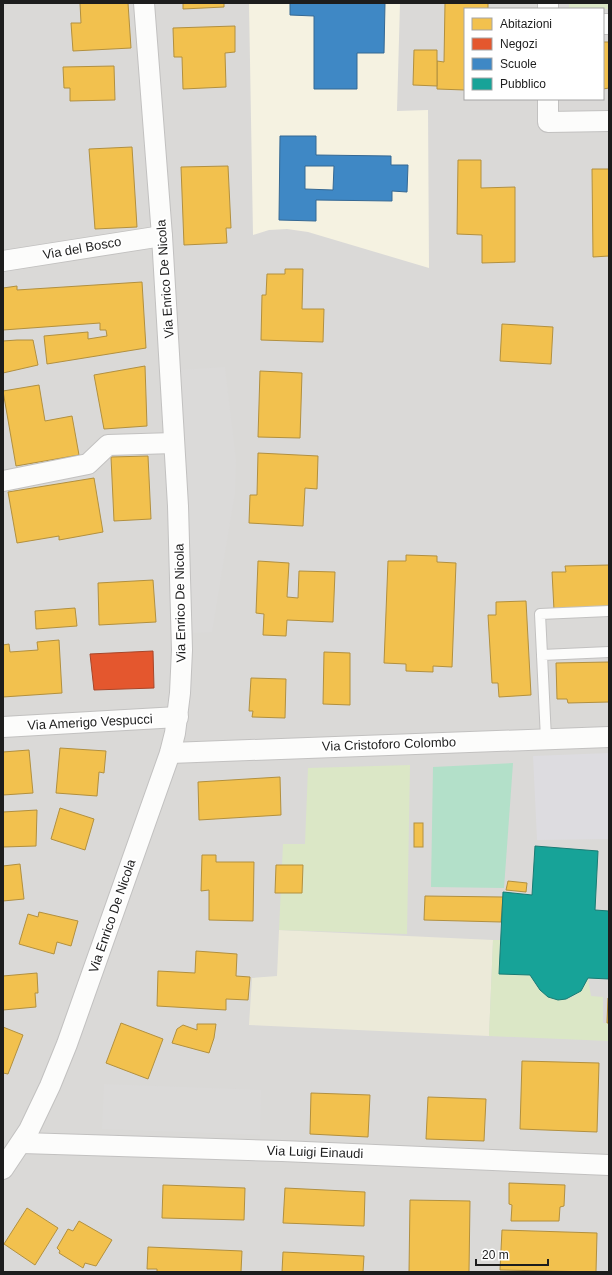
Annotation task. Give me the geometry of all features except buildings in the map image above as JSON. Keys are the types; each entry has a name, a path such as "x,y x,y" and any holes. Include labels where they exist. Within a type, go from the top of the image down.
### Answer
{"street":[{"name":"Via Enrico De Nicola","path":"3,1169 22,1143 50,1086 67,1044 170,753 178,717 182,642 178,506 162,236 144,3"},
{"path":"548,100 548,122 609,121"},
{"name":"Via del Bosco","path":"3,261 162,236"},
{"path":"3,481 88,464 108,445 174,442"},
{"name":"Via Amerigo Vespucci","path":"3,727 178,717"},
{"name":"Via Cristoforo Colombo","path":"170,753 609,737"},
{"name":"Via Luigi Einaudi","path":"22,1143 282,1151 609,1165"}],"lane":[{"path":"546,739 540,614 609,612"},
{"path":"542,655 609,652"}],"shaded area":[{"path":"3,3 609,3 609,1272 3,1272"},
{"path":"249,3 400,3 397,111 428,110 429,268 308,232 287,229 269,230 253,235"},
{"path":"225,367 236,460 235,493 212,632 192,633 188,505 179,370"},
{"path":"609,753 609,839 537,840 533,756"},
{"path":"279,930 493,940 489,1036 249,1025 252,978 277,976"},
{"path":"104,1084 261,1090 260,1135 102,1129"}],"green space":[{"path":"569,3 609,3 609,9 569,8"},
{"path":"513,763 504,888 431,887 433,767"},
{"path":"410,765 407,934 279,930 283,844 305,844 308,768"},
{"path":"493,940 500,940 499,974 530,975 539,989 555,999 562,1000 574,996 580,991 588,978 591,996 603,997 603,1023 609,1023 609,1041 489,1036"}]}
